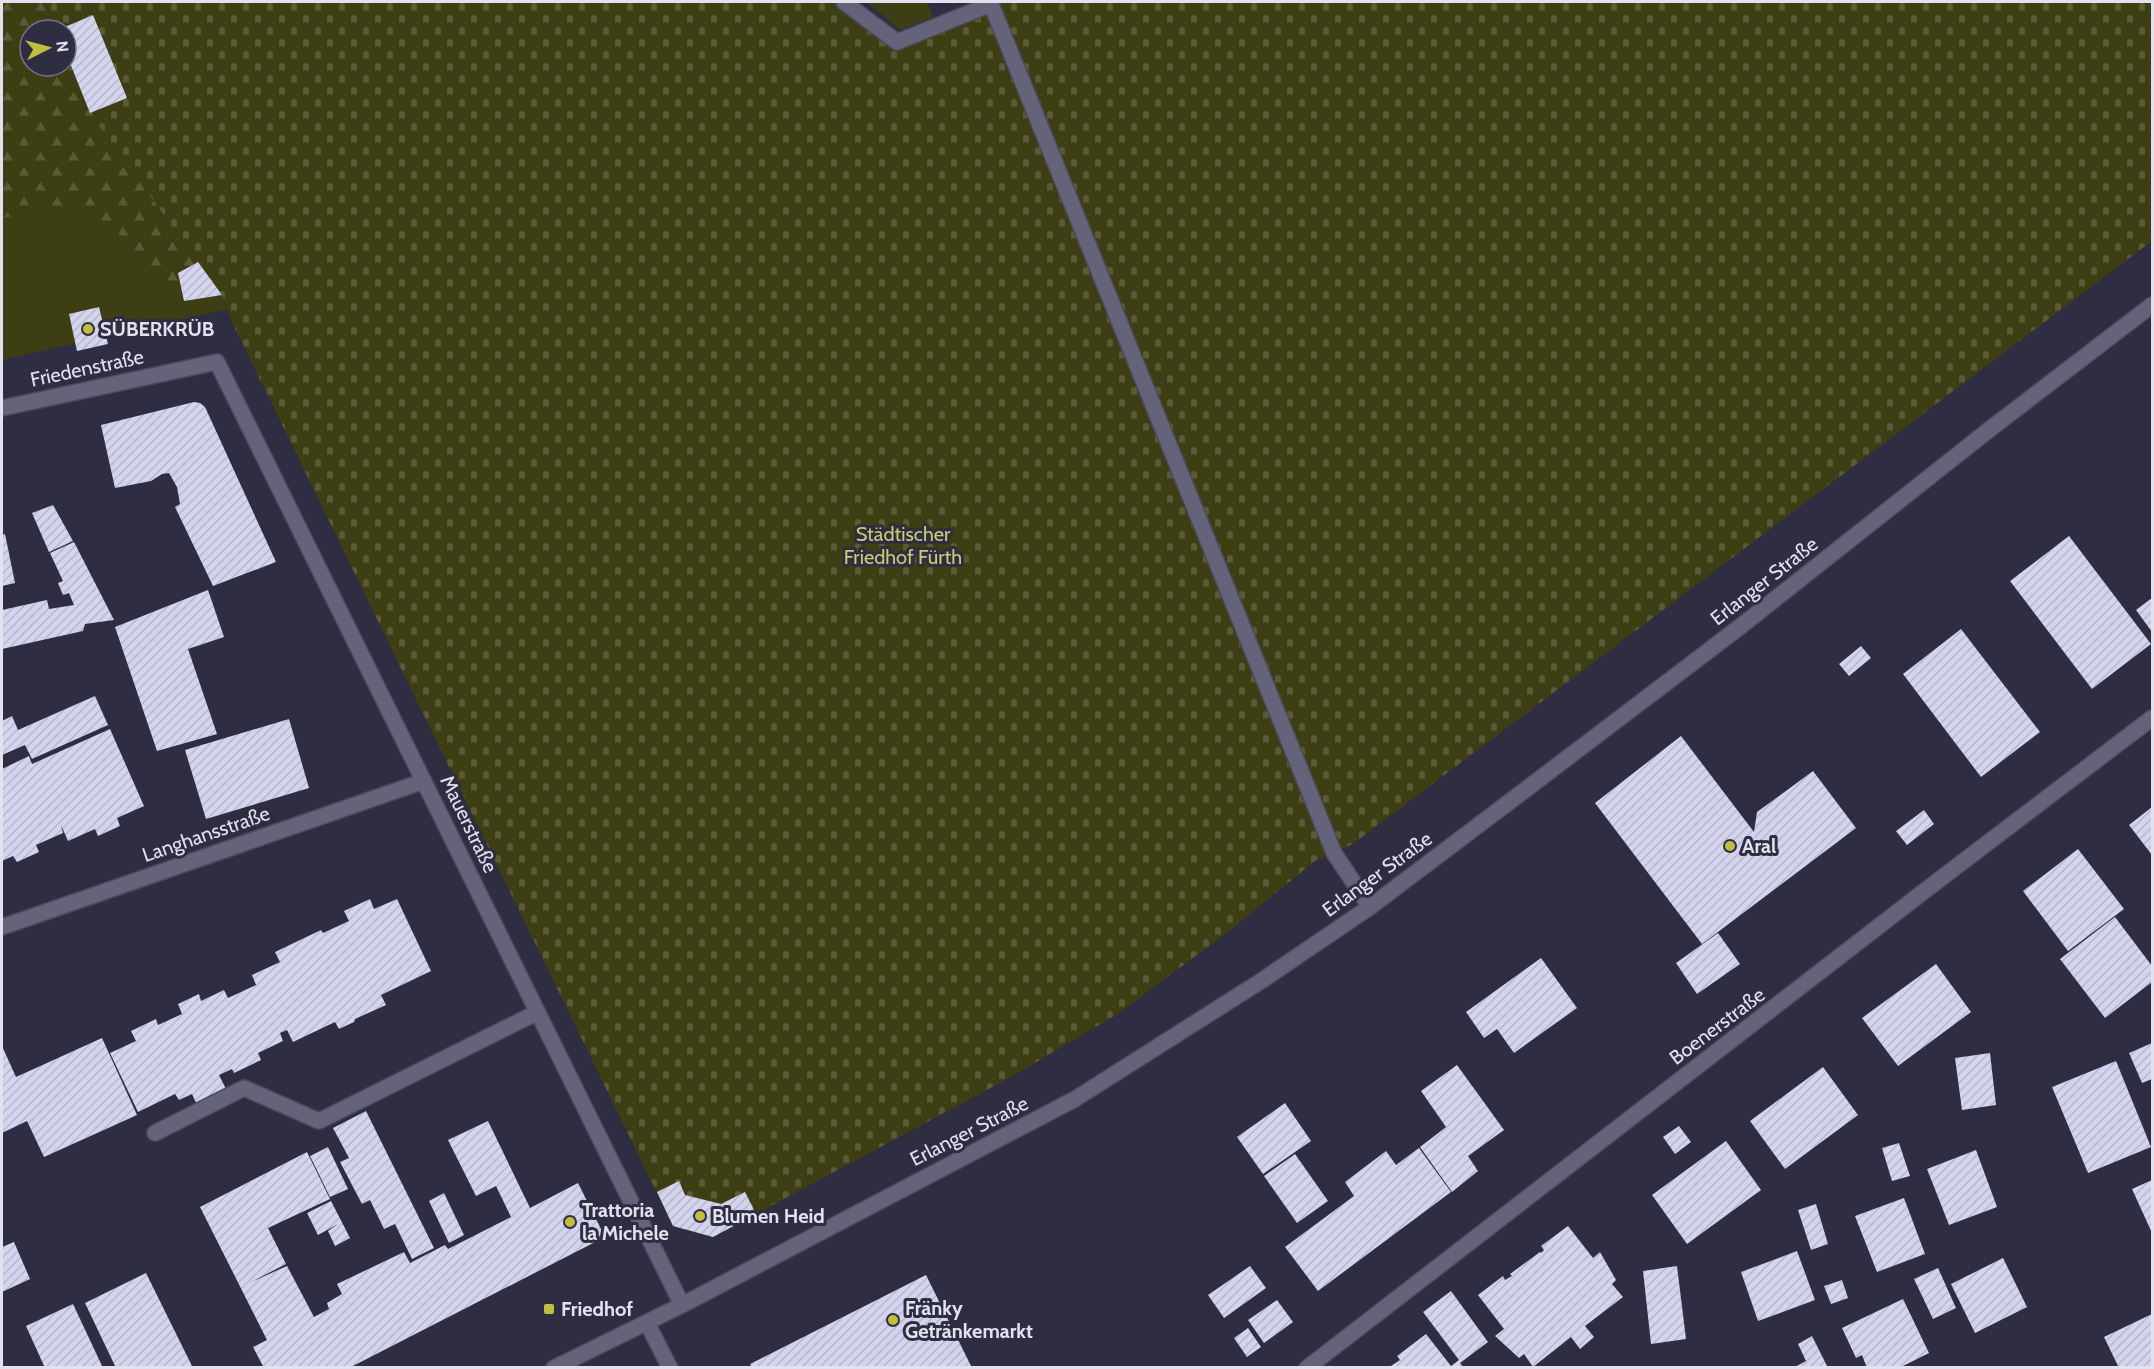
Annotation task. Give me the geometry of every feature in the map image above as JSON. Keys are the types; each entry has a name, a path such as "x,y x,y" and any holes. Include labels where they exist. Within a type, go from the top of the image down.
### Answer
{"street":[{"path":"844,2 897,42 991,4 1334,853 1370,907"},
{"name":"Erlanger Straße","path":"554,1368 682,1305 1075,1099 1251,988 1370,907 1741,626 1990,429 2152,305"},
{"name":"Friedenstraße","path":"2,408 217,362"},
{"name":"Mauerstraße","path":"217,362 536,1013 682,1305"},
{"name":"Boenerstraße","path":"1307,1368 2152,718"},
{"name":"Langhansstraße","path":"2,927 424,781"},
{"path":"155,1132 244,1088 319,1121 536,1013"},
{"path":"647,1323 670,1368"}],"green space":[{"path":"2,2 18,18 18,78 74,78 222,295 227,309 2,360"},
{"path":"2,2 105,2 78,18 18,18 18,78 76,78 90,113 198,262 181,282 155,282 110,223 62,208 2,218"},
{"name":"Städtischer Friedhof Fürth","path":"49,2 844,2 897,42 997,2 2152,2 2152,241 1353,844 1315,861 1224,935 1119,1013 1011,1077 713,1237 673,1226 232,322 222,295 90,113 76,78 78,78 78,18 54,18"},
{"path":"867,2 927,2 933,17 900,30"}],"building":[{"path":"93,15 127,98 90,113 76,78 78,78 78,21"},
{"name":"SÜBERKRÜB","path":"198,262 222,295 184,301 178,273"},
{"name":"SÜBERKRÜB","path":"99,307 108,344 77,351 69,314"},
{"path":"194,402 205,407 276,562 213,586 175,507 180,504 177,487 169,473 162,474 151,481 115,488 101,425"},
{"path":"53,505 73,541 49,552 32,513"},
{"path":"5,534 15,583 2,586 2,535"},
{"path":"2069,536 2151,644 2092,689 2010,581"},
{"path":"74,542 114,620 85,624 83,631 2,649 2,610 47,600 49,609 74,605 69,593 63,595 58,583 63,581 50,553"},
{"path":"208,590 224,637 188,649 217,734 157,751 115,627"},
{"path":"2152,598 2152,632 2136,610"},
{"path":"1961,629 2040,732 1981,777 1903,674"},
{"path":"1861,646 1871,658 1849,676 1839,664"},
{"path":"95,696 108,725 32,759 25,745 2,755 2,721 12,716 18,730"},
{"path":"289,719 309,788 206,819 185,750"},
{"path":"110,729 144,806 117,818 120,826 98,836 95,829 68,841 61,825 63,833 36,845 39,852 17,862 13,856 2,861 2,769 29,756 32,764"},
{"name":"Aral","path":"1681,736 1754,832 1757,812 1813,771 1856,828 1702,944 1595,803"},
{"path":"2152,807 2152,855 2129,825"},
{"path":"1924,810 1934,824 1907,845 1896,831"},
{"path":"2078,849 2124,909 2068,951 2023,891"},
{"path":"370,899 374,909 397,899 431,971 381,995 386,1005 339,1029 335,1022 293,1042 287,1030 280,1033 283,1041 258,1053 261,1060 234,1073 232,1069 219,1075 227,1091 197,1105 192,1094 179,1100 175,1094 138,1112 110,1053 136,1041 131,1031 156,1019 158,1025 182,1014 178,1004 199,994 201,1001 224,990 228,998 256,985 252,975 280,962 275,952 321,930 323,933 349,921 344,911"},
{"path":"2115,917 2152,966 2152,982 2105,1018 2060,959"},
{"path":"1718,933 1740,964 1697,994 1676,963"},
{"path":"1541,958 1577,1008 1514,1053 1497,1029 1484,1038 1466,1012"},
{"path":"1936,964 1971,1012 1898,1066 1862,1018"},
{"path":"102,1038 137,1115 44,1157 27,1121 2,1133 2,1046 16,1077"},
{"path":"2152,1043 2152,1079 2142,1083 2129,1053"},
{"path":"1990,1053 1996,1105 1962,1110 1955,1058"},
{"path":"2116,1061 2151,1147 2088,1173 2052,1087"},
{"path":"1457,1065 1504,1130 1468,1156 1478,1171 1452,1192 1420,1147 1446,1127 1421,1091"},
{"path":"1823,1067 1858,1115 1785,1169 1750,1121"},
{"path":"1285,1103 1311,1141 1263,1174 1237,1137"},
{"path":"366,1111 434,1248 412,1259 395,1224 384,1229 370,1200 362,1204 340,1162 349,1158 333,1128"},
{"path":"488,1121 530,1208 578,1183 605,1237 349,1368 264,1368 253,1347 267,1340 200,1207 307,1152 330,1199 268,1228 286,1264 251,1282 287,1266 314,1317 329,1309 327,1303 342,1294 337,1284 404,1252 410,1263 445,1245 448,1249 511,1217 496,1186 476,1196 448,1140"},
{"path":"1679,1126 1691,1142 1675,1154 1663,1137"},
{"path":"1726,1141 1761,1190 1687,1244 1652,1195"},
{"path":"1899,1143 1910,1176 1892,1181 1882,1148"},
{"path":"328,1147 348,1189 330,1197 310,1156"},
{"path":"1419,1148 1451,1192 1318,1291 1285,1247 1354,1196 1345,1182 1386,1151 1396,1165"},
{"path":"1976,1150 1997,1207 1949,1225 1927,1169"},
{"path":"1295,1154 1328,1201 1297,1223 1264,1176"},
{"path":"2152,1180 2152,1233 2132,1189"},
{"path":"679,1181 685,1195 721,1204 745,1192 756,1214 713,1237 673,1226 657,1192"},
{"path":"444,1193 464,1235 449,1243 429,1201"},
{"path":"1904,1198 1925,1254 1877,1272 1855,1216"},
{"path":"331,1201 350,1238 335,1246 328,1231 338,1224 318,1235 307,1213"},
{"path":"1816,1204 1828,1244 1811,1250 1798,1210"},
{"path":"1568,1226 1593,1258 1600,1252 1616,1280 1612,1284 1623,1297 1585,1326 1594,1337 1580,1349 1571,1337 1533,1367 1524,1354 1519,1358 1495,1336 1504,1329 1478,1295 1503,1276 1505,1280 1512,1276 1510,1274 1544,1250 1541,1246"},
{"path":"14,1242 30,1279 2,1292 2,1247"},
{"path":"1797,1251 1815,1300 1758,1321 1741,1272"},
{"path":"2003,1258 2027,1307 1975,1333 1951,1284"},
{"path":"1250,1266 1266,1288 1224,1318 1208,1295"},
{"path":"1677,1266 1686,1339 1651,1344 1643,1271"},
{"path":"1938,1268 1956,1308 1933,1319 1914,1279"},
{"path":"146,1273 193,1368 116,1368 85,1303"},
{"name":"Fränky Getränkemarkt","path":"926,1275 972,1368 752,1368 750,1364"},
{"path":"1842,1280 1848,1298 1831,1304 1824,1286"},
{"path":"1451,1291 1488,1342 1460,1363 1464,1368 1388,1368 1400,1360 1397,1356 1426,1334 1451,1366 1459,1360 1423,1312"},
{"path":"1903,1299 1929,1353 1899,1368 1867,1368 1862,1355 1856,1358 1842,1328"},
{"path":"1277,1300 1293,1322 1264,1343 1248,1320"},
{"path":"73,1304 103,1368 45,1368 26,1326"},
{"path":"2152,1314 2152,1368 2119,1368 2104,1337"},
{"path":"1248,1328 1261,1347 1247,1357 1234,1338"},
{"path":"1812,1336 1828,1368 1793,1368 1806,1361 1798,1344"}],"place":[{"name":"SÜBERKRÜB","path":"88,329"},
{"name":"Aral","path":"1730,846"},
{"name":"Blumen Heid","path":"700,1216"},
{"name":"Trattoria la Michele","path":"570,1222"},
{"name":"Friedhof","path":"549,1309"},
{"name":"Fränky Getränkemarkt","path":"893,1320"}]}
